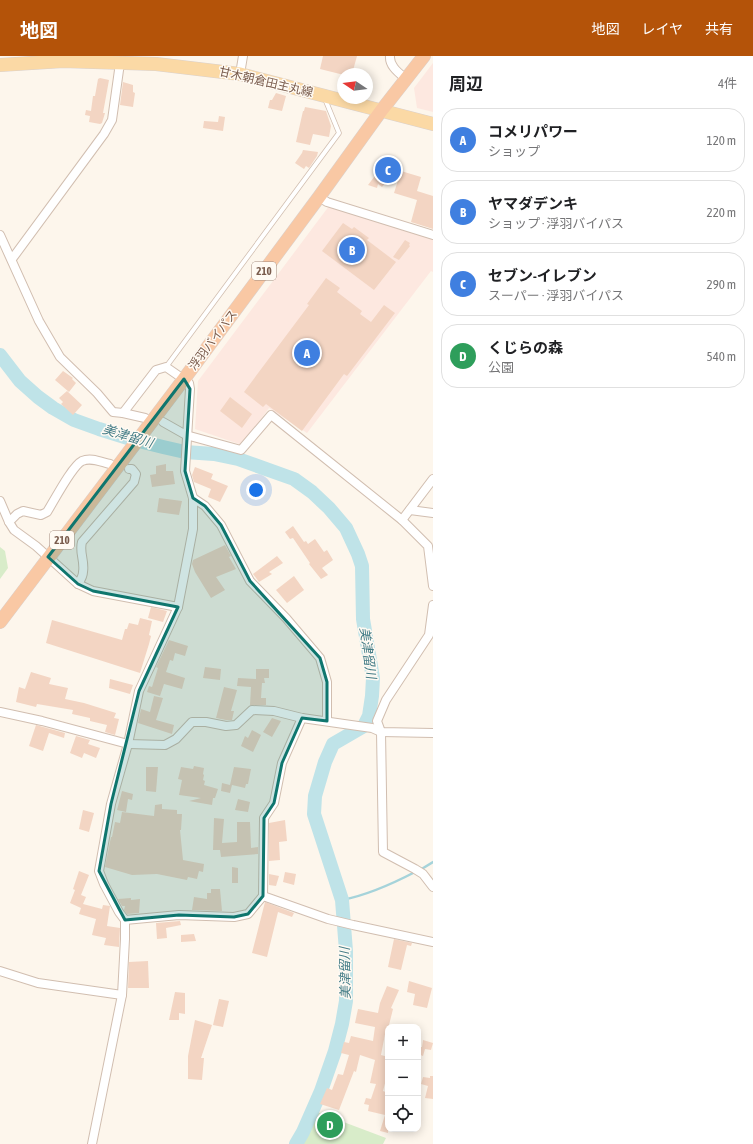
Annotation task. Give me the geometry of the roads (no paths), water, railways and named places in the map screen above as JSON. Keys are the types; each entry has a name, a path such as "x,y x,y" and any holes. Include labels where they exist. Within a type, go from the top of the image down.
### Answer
{"highway":[{"name":"浮羽バイパス","path":"0,622 48,557 127,463 145,424 184,379 381,111 424,56"}],"main road":[{"name":"甘木朝倉田主丸線","path":"2,62 63,61 156,64 240,74 433,124"}],"street":[{"path":"240,74 243,56"},
{"path":"390,56 392,66 406,79"},
{"path":"12,259 104,134 112,120 120,63"},
{"path":"319,197 327,202 433,235"},
{"path":"0,234 39,321 60,357 113,412 123,413 145,424"},
{"path":"92,1144 122,995 125,920 113,901 99,871 111,804 128,744 139,690 178,606 193,529 193,498 185,470 190,389 189,383 166,367 156,370 123,413"},
{"path":"163,422 186,435 241,450 271,415 402,520 428,546 433,586"},
{"path":"9,522 17,514 23,511 41,515 46,512 74,468 82,461 91,459 110,464"},
{"path":"78,584 84,573 80,549 82,542 134,482 136,474 127,463"},
{"path":"402,520 433,479"},
{"path":"193,498 205,506 221,525 250,581 286,618 320,658 327,682 327,721"},
{"path":"0,501 14,530 36,546 78,584 93,592 178,606"},
{"path":"410,510 433,513"},
{"path":"433,605 429,635 386,700 377,721 381,732 383,852 418,871 433,887"},
{"path":"0,712 42,721 128,744 165,745 176,739 192,722 206,722 226,726 236,725 252,710 274,711 302,718 372,728 381,732 433,733"},
{"path":"125,920 179,915 234,917 248,914 263,896 264,818 274,803 282,763 302,718"},
{"path":"263,896 352,926 433,942"},
{"path":"0,971 38,982 122,995"}],"lane":[{"path":"166,367 340,133 323,95"}],"waterway":[{"name":"美津留川","path":"0,355 20,381 38,397 74,420 131,439 163,447 185,452 214,454 238,459 294,479 312,492 329,508 346,528 358,554 362,566 363,619 373,678 369,716 364,726 333,744 325,762 315,796 314,814 342,900 346,951 346,1001 335,1051 321,1091 303,1132 296,1144"},
{"path":"420,870 433,862"},
{"path":"342,900 380,889 415,872"}],"place":[{"name":"セブン-イレブン","path":"388,170"},
{"name":"ヤマダデンキ","path":"352,250"},
{"name":"コメリパワー","path":"307,353"},
{"name":"くじらの森","path":"330,1125"}]}
